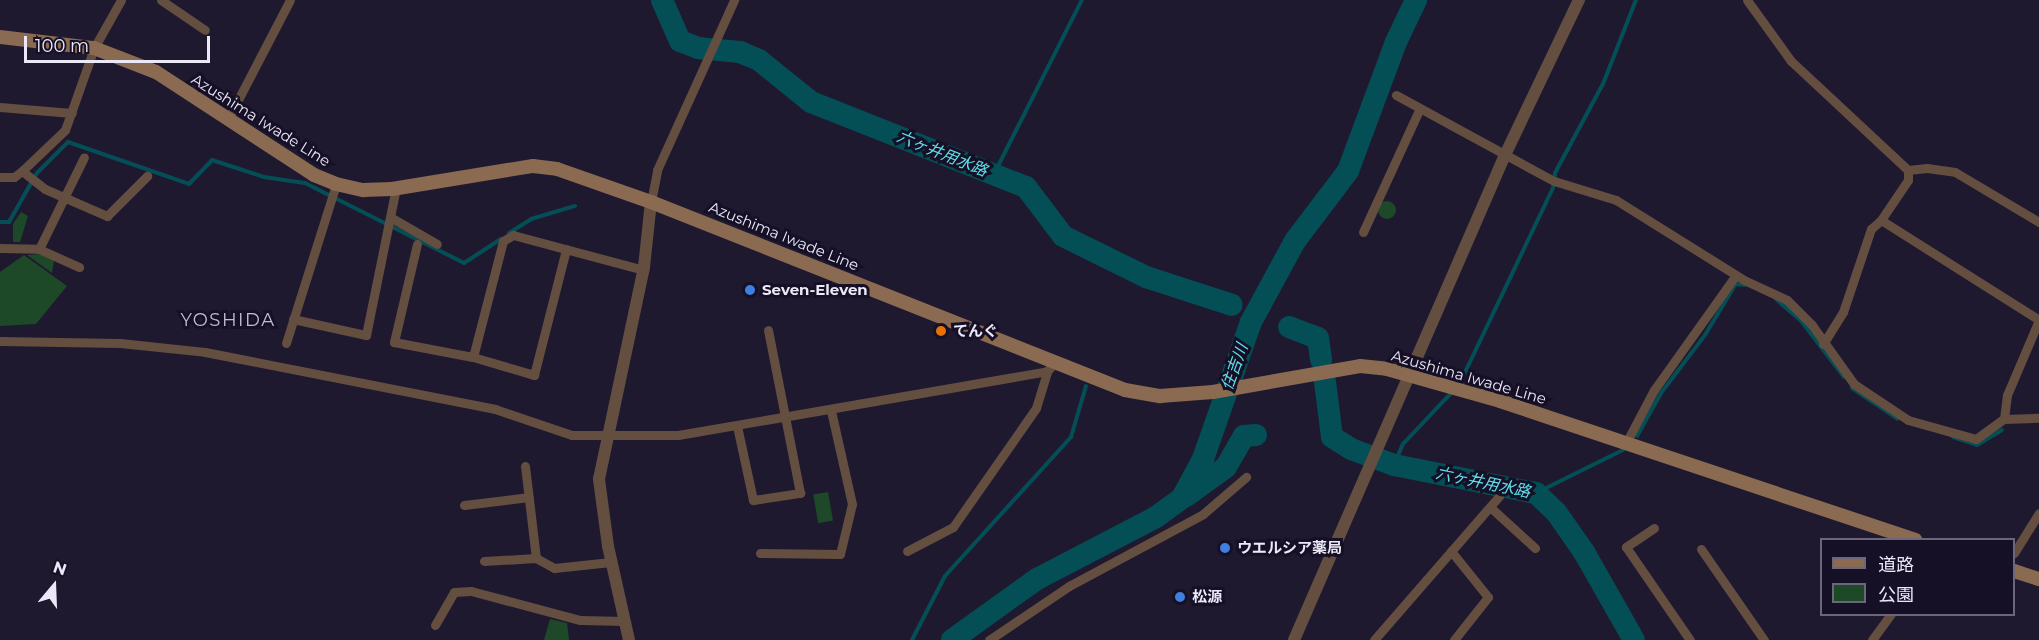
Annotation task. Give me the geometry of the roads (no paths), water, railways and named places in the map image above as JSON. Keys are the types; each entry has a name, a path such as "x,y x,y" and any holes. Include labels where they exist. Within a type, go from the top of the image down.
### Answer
{"main road":[{"name":"Azushima Iwade Line","path":"0,37 94,48 156,72 335,188 363,190 396,188 533,166 592,179 1050,368 1125,390 1148,394 1213,392 1360,366 1410,374 1626,442 1909,538"},
{"path":"2015,572 2039,579"}],"street":[{"path":"30,177 65,130 94,48 121,0"},
{"path":"161,0 206,30"},
{"path":"228,119 290,0"},
{"path":"629,640 611,562 598,479 644,270 651,202 657,170 712,43 734,0"},
{"path":"1294,640 1505,155 1579,0"},
{"path":"1746,0 1791,61 1908,170 1908,180 1881,220 1871,229 1843,312 1823,344"},
{"path":"1396,95 1554,181 1616,200 1736,275 1788,300 1812,325 1823,344 1854,384 1908,420 1976,439 2004,419 2039,418"},
{"path":"0,107 72,113"},
{"path":"1363,232 1420,108"},
{"path":"39,249 84,157"},
{"path":"1908,170 1927,168 1955,172 2039,222"},
{"path":"0,177 30,177 64,197 107,216 147,176"},
{"path":"286,344 335,188"},
{"path":"293,319 366,334 396,188"},
{"path":"1881,220 2039,320 2007,395 2004,419"},
{"path":"388,224 437,244"},
{"path":"473,357 503,242 513,235 644,270"},
{"path":"417,244 394,342 473,357 534,375 566,249"},
{"path":"0,248 39,249 79,267"},
{"path":"1626,442 1654,390 1736,275"},
{"path":"737,426 753,500 800,493 783,419 768,330"},
{"path":"0,341 120,343 205,352 495,409 572,435 606,436 678,435 783,419 1050,368"},
{"path":"907,550 953,527 1036,408 1050,368"},
{"path":"760,553 840,554 852,504 831,411"},
{"path":"525,466 536,558"},
{"path":"989,640 1069,586 1203,514 1246,477"},
{"path":"1374,640 1499,496"},
{"path":"464,505 529,497"},
{"path":"1490,507 1535,548"},
{"path":"2015,550 2039,513"},
{"path":"1654,528 1626,547 1690,640"},
{"path":"1701,549 1764,640"},
{"path":"1451,551 1488,597 1454,640"},
{"path":"484,561 536,558 555,568 611,562"},
{"path":"435,625 454,592 471,591 580,620 625,621"},
{"path":"1872,640 1890,616"}],"waterway":[{"name":"六ヶ井用水路","path":"662,0 680,41 698,48 740,52 759,60 811,102 1026,187 1063,236 1146,277 1232,305"},
{"path":"994,174 1082,0"},
{"name":"住吉川","path":"952,640 1037,579 1156,517 1182,498 1203,459 1251,322 1295,241 1348,171 1396,42 1416,0"},
{"path":"1459,385 1553,188 1555,173 1603,84 1636,0"},
{"path":"0,222 9,222 37,173 68,142 189,184 212,160 264,177 305,183 464,263 501,239"},
{"path":"509,233 531,219 575,206"},
{"path":"1637,436 1661,393 1705,335 1736,284 1745,285"},
{"path":"1776,299 1802,322 1844,377"},
{"name":"六ヶ井用水路","path":"1289,327 1318,338 1321,360"},
{"name":"六ヶ井用水路","path":"1325,382 1332,437 1351,449 1394,465 1536,493 1556,512 1584,552 1634,640"},
{"path":"912,640 945,576 1071,437 1086,386"},
{"path":"1852,388 1898,419"},
{"path":"1394,465 1403,444 1454,390"},
{"path":"1953,437 1977,445 2002,430"},
{"name":"六ヶ井用水路","path":"1186,496 1226,467 1244,436 1256,435"},
{"path":"1536,493 1623,450"}],"place":[{"name":"Seven-Eleven","path":"750,290"},
{"name":"てんぐ","path":"941,331"},
{"name":"ウエルシア薬局","path":"1225,548"},
{"name":"松源","path":"1180,597"}],"district":[{"name":"YOSHIDA","path":"228,320"}]}
